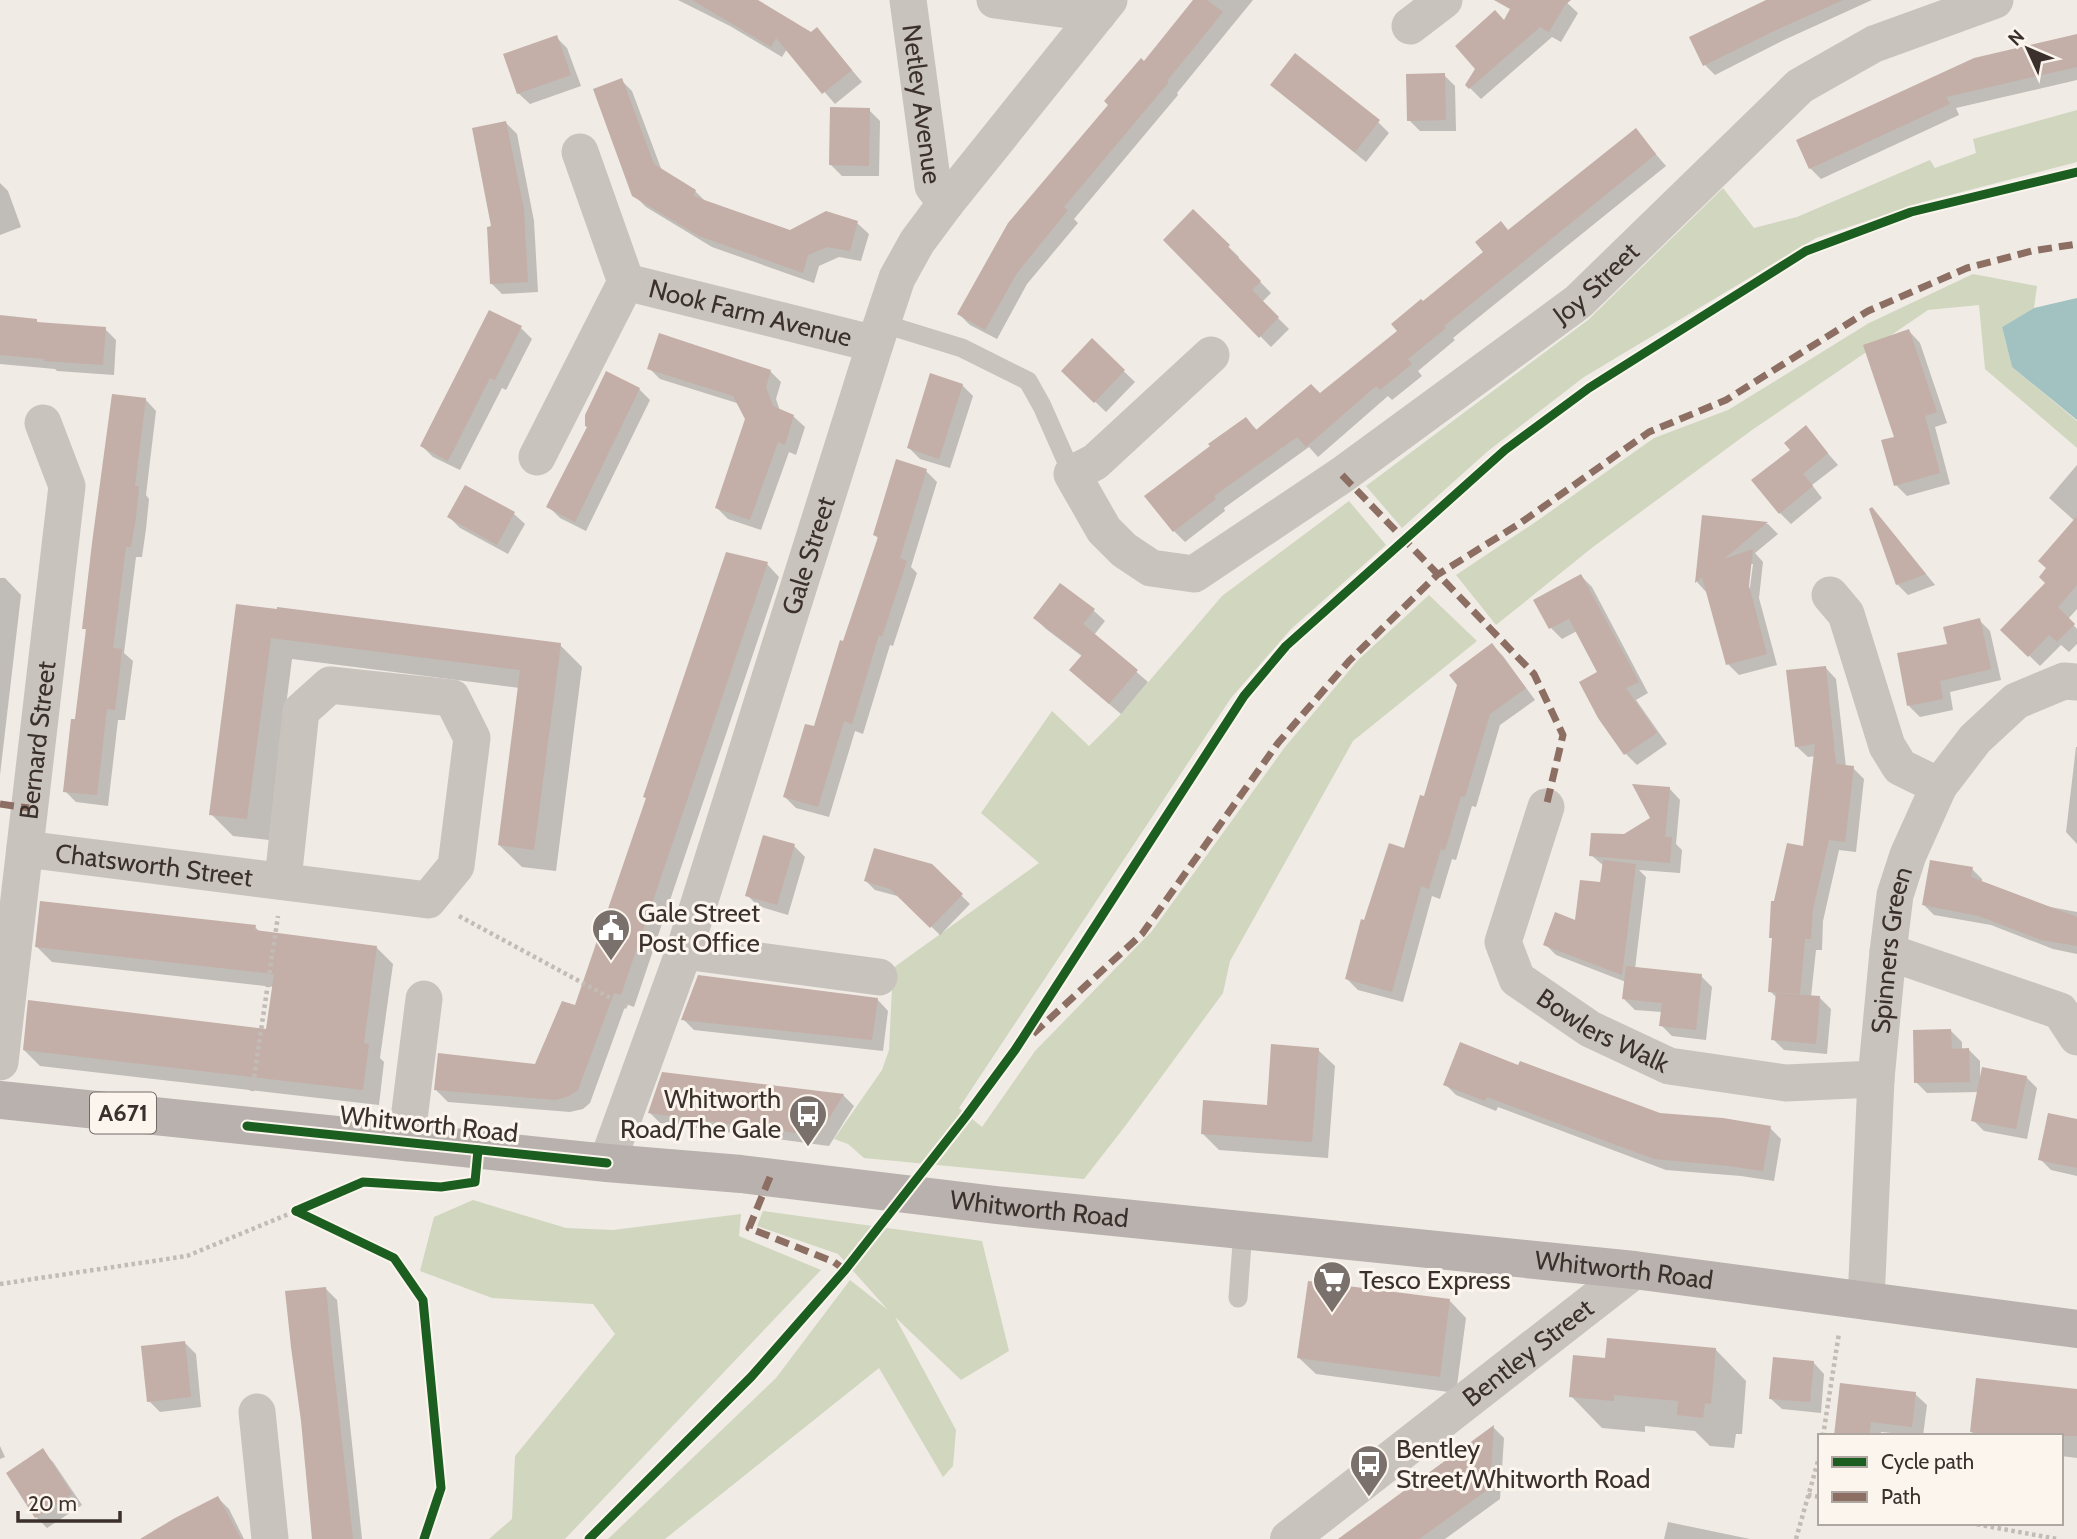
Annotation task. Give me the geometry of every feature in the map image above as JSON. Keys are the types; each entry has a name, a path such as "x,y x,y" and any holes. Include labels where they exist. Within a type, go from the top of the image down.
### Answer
{"main road":[{"name":"Whitworth Road","path":"0,1100 406,1143 741,1174 996,1205 1634,1270 2077,1329"}],"street":[{"name":"Netley Avenue","path":"908,0 933,186 946,203"},
{"path":"995,0 1103,7"},
{"path":"1409,26 1444,0"},
{"name":"Joy Street","path":"1072,474 1104,530 1124,550 1152,568 1194,574 1342,475 1578,302 1800,86 1874,44 1995,0"},
{"name":"Gale Street","path":"607,1163 684,951 897,278 917,242 946,203 1103,7"},
{"name":"Nook Farm Avenue","path":"537,457 626,282 580,152"},
{"name":"Nook Farm Avenue","path":"626,282 878,333"},
{"path":"1072,474 1095,462 1211,355"},
{"name":"Bernard Street","path":"0,1062 67,486 43,423"},
{"path":"1829,595 1846,614 1886,746 1900,767 1940,786"},
{"name":"Spinners Green","path":"1855,1300 1888,952 1895,895 1908,855 1940,786 1975,739 2016,702 2064,681 2077,682"},
{"name":"Chatsworth Street","path":"25,849 428,900 456,866 472,737 452,698 330,685 301,711 283,880"},
{"name":"Bowlers Walk","path":"1546,807 1503,942 1517,979 1590,1029 1669,1066 1786,1083 1876,1079"},
{"path":"684,951 879,976"},
{"path":"1888,952 2060,1011 2077,1037"},
{"path":"406,1143 424,999"},
{"name":"Bentley Street","path":"1289,1539 1634,1270"},
{"path":"257,1412 270,1539"}],"lane":[{"path":"878,333 962,348 1028,381 1072,474"},
{"path":"1238,1298 1242,1230"}],"path":[{"path":"247,1126 283,880"},
{"path":"428,900 658,1023"},
{"path":"0,1284 187,1256 307,1206"},
{"path":"296,1211 308,1217"},
{"path":"1823,1434 1855,1300"},
{"path":"1796,1539 1818,1461"},
{"path":"1808,1495 1818,1497"},
{"path":"1981,1525 2057,1539"}],"green space":[{"path":"2077,110 2077,162 1923,202 1816,238 1584,377 1488,451 1402,528 1366,486 1588,320 1723,188 1754,228 1797,217 1930,160 1935,168 1976,153 1973,139"},
{"path":"1973,274 2037,286 2034,308 2002,327 2012,367 2077,421 2077,448 1985,369 1979,305 1928,310 1752,430 1593,547 1496,625 1456,575 1654,438 1728,410 1869,323"},
{"path":"1349,501 1386,545 1291,629 1231,698 959,1108 982,1127 1035,1051 1152,931 1285,747 1358,660 1429,595 1477,641 1353,741 1230,961 1223,993 1084,1179 864,1158 848,1144 834,1139 882,1070 889,1050 893,968 1039,863 981,813 1052,711 1089,746 1121,714 1222,596"},
{"path":"473,1200 566,1228 613,1230 741,1214 739,1236 821,1270 565,1539 489,1539 512,1519 515,1456 615,1334 593,1304 492,1298 420,1271 434,1217"},
{"path":"763,1211 982,1241 1009,1351 961,1380 895,1317 956,1430 953,1466 943,1477 879,1368 665,1539 608,1539 776,1378 850,1280 888,1310 838,1254 757,1226"}],"water":[{"path":"2077,298 2077,420 2012,367 2002,327 2034,308"}],"building":[{"path":"692,0 758,0 811,32 817,27 852,70 822,94 776,38 771,47"},
{"path":"1193,0 1207,0 1223,12 1167,81 1169,82 1064,207 1068,210 1017,273 985,330 957,314 1008,223 1108,105 1104,101 1141,58 1144,61"},
{"path":"1494,0 1571,0 1565,5 1549,32 1540,27 1469,89 1465,85 1475,69 1455,46 1495,10 1504,20 1510,9"},
{"path":"1766,0 1843,0 1703,66 1689,37"},
{"path":"2077,34 2077,67 1946,97 1950,104 1809,169 1796,140 1974,58"},
{"path":"557,35 571,75 517,94 503,54"},
{"path":"1295,53 1380,120 1355,152 1270,85"},
{"path":"1445,73 1446,120 1407,121 1406,74"},
{"path":"622,78 654,164 696,190 693,196 790,230 826,211 858,221 850,251 827,247 808,255 803,273 699,236 632,196 593,89"},
{"path":"830,107 870,108 869,166 829,165"},
{"path":"506,121 524,209 528,282 490,284 487,227 491,226 472,128"},
{"path":"1636,128 1656,154 1444,326 1446,328 1408,359 1412,364 1380,390 1376,386 1306,447 1297,437 1214,496 1216,499 1173,532 1144,496 1246,417 1256,430 1311,384 1320,393 1397,331 1391,324 1483,252 1475,242 1501,221 1508,230"},
{"path":"1193,209 1230,245 1228,247 1261,281 1252,290 1279,317 1259,338 1163,240"},
{"path":"489,310 522,326 495,380 490,378 448,461 420,446"},
{"path":"0,315 37,319 37,322 106,327 103,365 0,355"},
{"path":"1909,329 1937,412 1925,416 1940,473 1894,486 1881,440 1894,437 1863,345"},
{"path":"659,333 771,370 766,387 773,406 794,415 785,445 778,442 750,520 715,508 745,419 733,396 647,369"},
{"path":"1092,338 1125,370 1094,403 1061,371"},
{"path":"606,371 640,388 575,522 546,507 587,427 585,415"},
{"path":"930,373 963,384 939,459 907,448"},
{"path":"112,394 146,398 135,486 139,486 136,517 131,547 126,547 113,648 122,649 119,679 115,710 107,709 97,795 63,792 71,719 75,719 86,629 82,629"},
{"path":"1806,425 1828,453 1803,474 1813,486 1779,514 1751,480 1790,450 1784,443"},
{"path":"896,459 927,469 900,558 907,561 882,637 879,635 852,724 844,721 818,807 783,797 805,724 814,726 840,640 843,641 878,537 873,535"},
{"path":"465,485 515,512 497,545 447,517"},
{"path":"1872,507 1926,574 1896,585 1869,509"},
{"path":"1702,515 1768,522 1724,559 1753,549 1749,586 1767,654 1726,665 1702,577 1695,583"},
{"path":"2077,516 2077,585 2058,607 2075,624 2057,642 2049,635 2028,657 2000,630 2045,583 2039,577 2046,568 2038,561"},
{"path":"726,552 768,562 621,995 614,993 578,1090 556,1100 434,1090 438,1053 535,1064 562,1001 575,1005"},
{"path":"1581,574 1639,682 1626,688 1657,733 1624,755 1598,718 1579,682 1597,672 1569,619 1549,629 1533,600"},
{"path":"1060,583 1095,609 1083,624 1138,670 1109,704 1069,670 1082,655 1033,618"},
{"path":"236,604 561,643 534,850 498,845 520,670 271,638 247,819 209,815"},
{"path":"1980,618 1991,669 1940,681 1943,699 1907,706 1897,653 1947,644 1943,627"},
{"path":"1492,643 1526,688 1490,714 1465,797 1461,796 1445,850 1441,849 1429,889 1421,886 1392,992 1345,979 1361,919 1364,920 1389,843 1404,848 1420,795 1424,796 1457,685 1449,675"},
{"path":"1826,666 1836,764 1854,766 1845,842 1829,840 1813,909 1811,939 1805,939 1800,994 1768,992 1772,938 1769,938 1771,901 1774,901 1787,843 1803,846 1815,744 1795,747 1786,670"},
{"path":"1632,784 1670,787 1665,837 1672,837 1670,863 1589,856 1591,833 1624,834 1650,818"},
{"path":"763,835 795,844 777,905 745,896"},
{"path":"874,848 932,864 963,894 930,928 890,889 864,881"},
{"path":"1603,860 1636,864 1622,975 1543,945 1555,912 1575,920 1580,880 1600,882"},
{"path":"1930,860 1973,867 1971,877 2077,917 2077,946 2041,940 1979,916 1922,905"},
{"path":"40,901 256,925 255,930 377,946 364,1043 369,1044 363,1090 23,1050 28,1000 266,1029 274,974 35,947"},
{"path":"1626,966 1702,974 1696,1030 1659,1026 1662,1003 1622,999"},
{"path":"698,975 878,998 872,1040 681,1020"},
{"path":"1776,993 1820,996 1816,1044 1771,1040"},
{"path":"1951,1029 1952,1049 1969,1048 1970,1082 1914,1083 1913,1030"},
{"path":"1460,1042 1518,1065 1520,1061 1660,1113 1723,1118 1771,1126 1763,1171 1654,1159 1487,1097 1485,1101 1443,1085"},
{"path":"1271,1044 1319,1048 1312,1142 1201,1134 1203,1100 1267,1105"},
{"path":"1982,1067 2027,1076 2016,1129 1971,1121"},
{"path":"662,1072 844,1094 818,1136 648,1113"},
{"path":"2048,1113 2077,1119 2077,1168 2038,1160"},
{"path":"1308,1281 1450,1299 1440,1377 1297,1358"},
{"path":"326,1287 353,1539 312,1539 285,1291"},
{"path":"1607,1338 1716,1348 1711,1404 1705,1403 1703,1418 1677,1415 1678,1401 1614,1395 1614,1401 1569,1397 1573,1355 1605,1358"},
{"path":"185,1341 191,1397 147,1402 141,1346"},
{"path":"1773,1357 1814,1361 1810,1402 1769,1399"},
{"path":"1976,1378 2077,1389 2077,1436 1970,1432"},
{"path":"1840,1383 1916,1392 1912,1427 1871,1422 1869,1434 1834,1434"},
{"path":"1494,1425 1490,1488 1419,1539 1338,1539"},
{"path":"43,1448 72,1494 35,1518 6,1473"},
{"path":"218,1496 241,1539 140,1539 175,1518"}],"marked path":[{"path":"1033,1034 1142,934 1278,743 1349,661 1437,575 1519,524 1649,432 1726,400 1868,311 1967,268 2032,251 2077,244"},
{"path":"1342,475 1534,674 1563,735 1546,807"},
{"path":"0,804 29,808"},
{"path":"770,1177 749,1228 834,1262 845,1270"}],"cycle path":[{"path":"589,1539 751,1377 845,1270 967,1115 1015,1050 1244,696 1286,646 1505,450 1589,388 1806,251 1911,212 2077,172"},
{"path":"247,1126 607,1163"},
{"path":"296,1211 363,1182 441,1187 475,1182 478,1150"},
{"path":"296,1211 394,1258 423,1300 441,1488 424,1539"}],"place":[{"name":"Gale Street Post Office","path":"611,962"},
{"name":"Whitworth Road/The Gale","path":"808,1148"},
{"name":"Tesco Express","path":"1332,1314"},
{"name":"Bentley Street/Whitworth Road","path":"1369,1498"}]}
